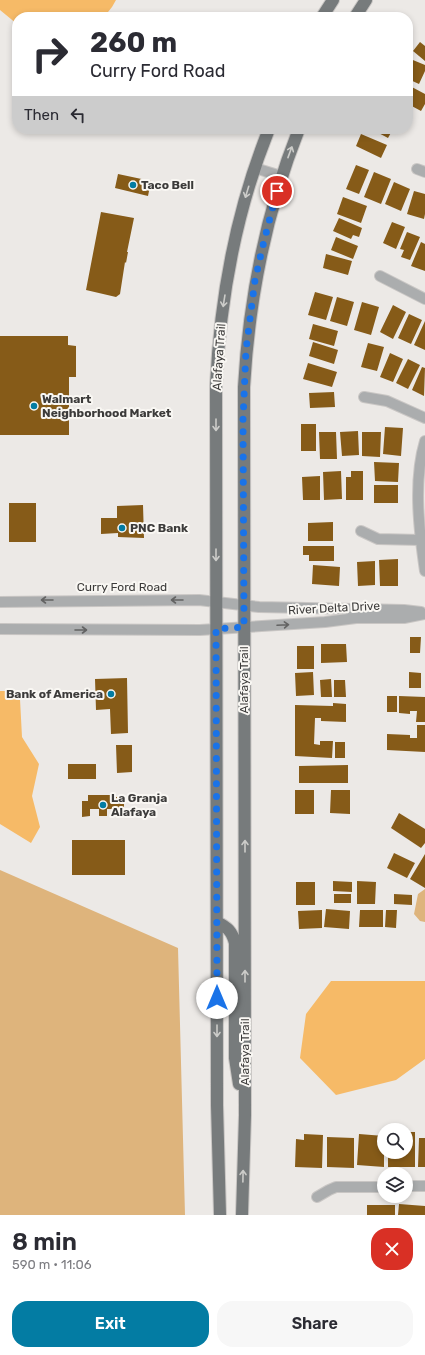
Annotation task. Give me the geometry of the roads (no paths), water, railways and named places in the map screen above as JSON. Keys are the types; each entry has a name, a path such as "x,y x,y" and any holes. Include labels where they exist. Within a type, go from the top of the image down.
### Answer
{"main road":[{"path":"325,12 333,0"},
{"path":"358,12 366,0"},
{"name":"Alafaya Trail","path":"220,1215 217,1105 216,420 218,343 235,237 255,168 267,134"},
{"name":"Alafaya Trail","path":"242,1215 245,1115 243,420 246,350 255,280 264,241 282,176 297,134"},
{"path":"217,922 228,928 232,933 235,943 235,1058 245,1115"}],"street":[{"path":"255,168 282,176"},
{"path":"380,276 425,299"},
{"path":"364,397 387,401 425,418"},
{"path":"425,440 422,449 418,482 425,571"},
{"path":"361,531 378,539 423,540"},
{"name":"Curry Ford Road","path":"0,602 199,600 244,605"},
{"name":"River Delta Drive","path":"244,605 259,607 404,610 425,614"},
{"name":"River Delta Drive","path":"244,627 325,622 356,618 404,618 425,614"},
{"path":"0,630 216,629 244,627"},
{"path":"413,1186 425,1186"},
{"path":"317,1197 336,1187 377,1187"}],"place":[{"name":"Taco Bell","path":"133,185"},
{"name":"Walmart Neighborhood Market","path":"34,406"},
{"name":"PNC Bank","path":"122,528"},
{"name":"Bank of America","path":"111,694"},
{"name":"La Granja Alafaya","path":"103,805"}]}
